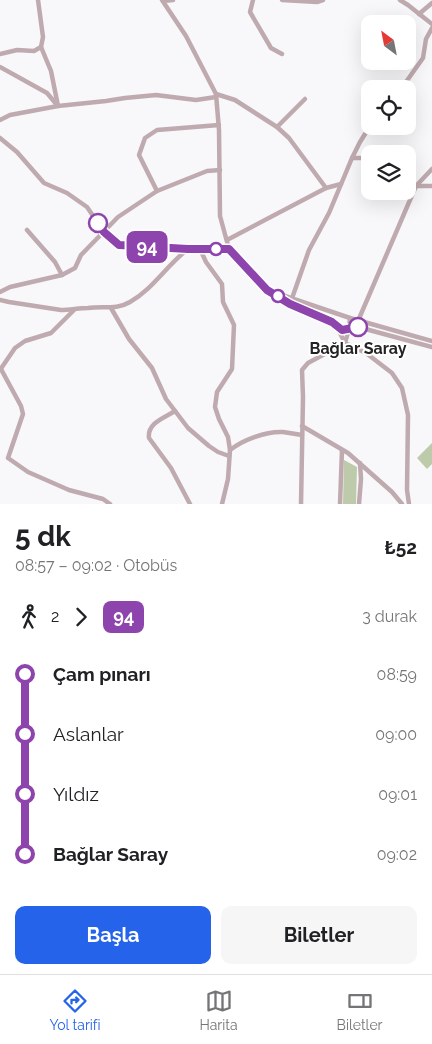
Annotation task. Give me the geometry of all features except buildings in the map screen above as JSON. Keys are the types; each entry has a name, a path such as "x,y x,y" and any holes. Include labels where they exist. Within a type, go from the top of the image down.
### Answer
{"street":[{"path":"38,0 43,37 41,47 51,71 58,106"},
{"path":"162,0 173,0"},
{"path":"162,0 186,36 216,95 219,125 220,216 229,249 267,290 332,322 342,330 358,327 432,347"},
{"path":"253,0 250,12 252,19 271,48 282,54"},
{"path":"282,0 317,2 323,0"},
{"path":"400,0 432,24"},
{"path":"419,14 429,9 432,3"},
{"path":"407,80 423,58 426,39 432,28"},
{"path":"0,54 17,50 34,51 41,47"},
{"path":"0,67 47,93 58,106"},
{"path":"0,120 10,115 58,106 156,95 196,100 216,95 235,100 277,126 289,138 326,188"},
{"path":"277,126 305,100"},
{"path":"157,191 140,154 145,138 157,130 219,125"},
{"path":"290,301 309,250 329,213 340,184 364,135"},
{"path":"0,138 17,152 44,183 67,193 87,207 104,232 119,245 229,249"},
{"path":"352,158 361,158"},
{"path":"416,186 432,169"},
{"path":"0,292 10,287 62,275 74,268 81,255 118,217 157,191 207,171 220,170"},
{"path":"227,240 326,188 340,184"},
{"path":"416,186 432,186"},
{"path":"358,321 410,200"},
{"path":"28,230 55,262 62,275"},
{"path":"0,300 61,310 98,307 111,308 129,304 147,289 177,257 188,249"},
{"path":"200,249 206,262 222,284 223,302 234,325 232,369 217,392 215,407 228,437 230,450 228,479 222,504"},
{"path":"290,301 432,341"},
{"path":"111,308 129,339 152,368 166,399 188,428 208,446 229,456"},
{"path":"74,310 51,333 24,342 16,348 1,370 21,406 23,414 8,458 28,472 69,490 103,499 110,504"},
{"path":"336,326 339,320 347,317"},
{"path":"301,504 302,370 308,362 345,343 350,329 347,317"},
{"path":"336,326 345,343 366,353 392,373 402,388 408,415 407,490 409,504"},
{"path":"175,411 150,426 148,432 149,438 171,468 190,504"},
{"path":"302,426 348,452 392,492 402,504"},
{"path":"230,450 238,444 268,433 282,432 302,435"},
{"path":"340,504 342,450"},
{"path":"359,504 360,463"}],"green space":[{"path":"432,443 432,464 427,469 417,458"},
{"path":"344,460 357,467 356,504 343,504"}],"bus line":[{"name":"94","path":"98,223 104,232 119,245 229,249 267,290 290,304 332,322 342,330 358,327"}],"place":[{"name":"Bağlar Saray","path":"358,327"}]}
